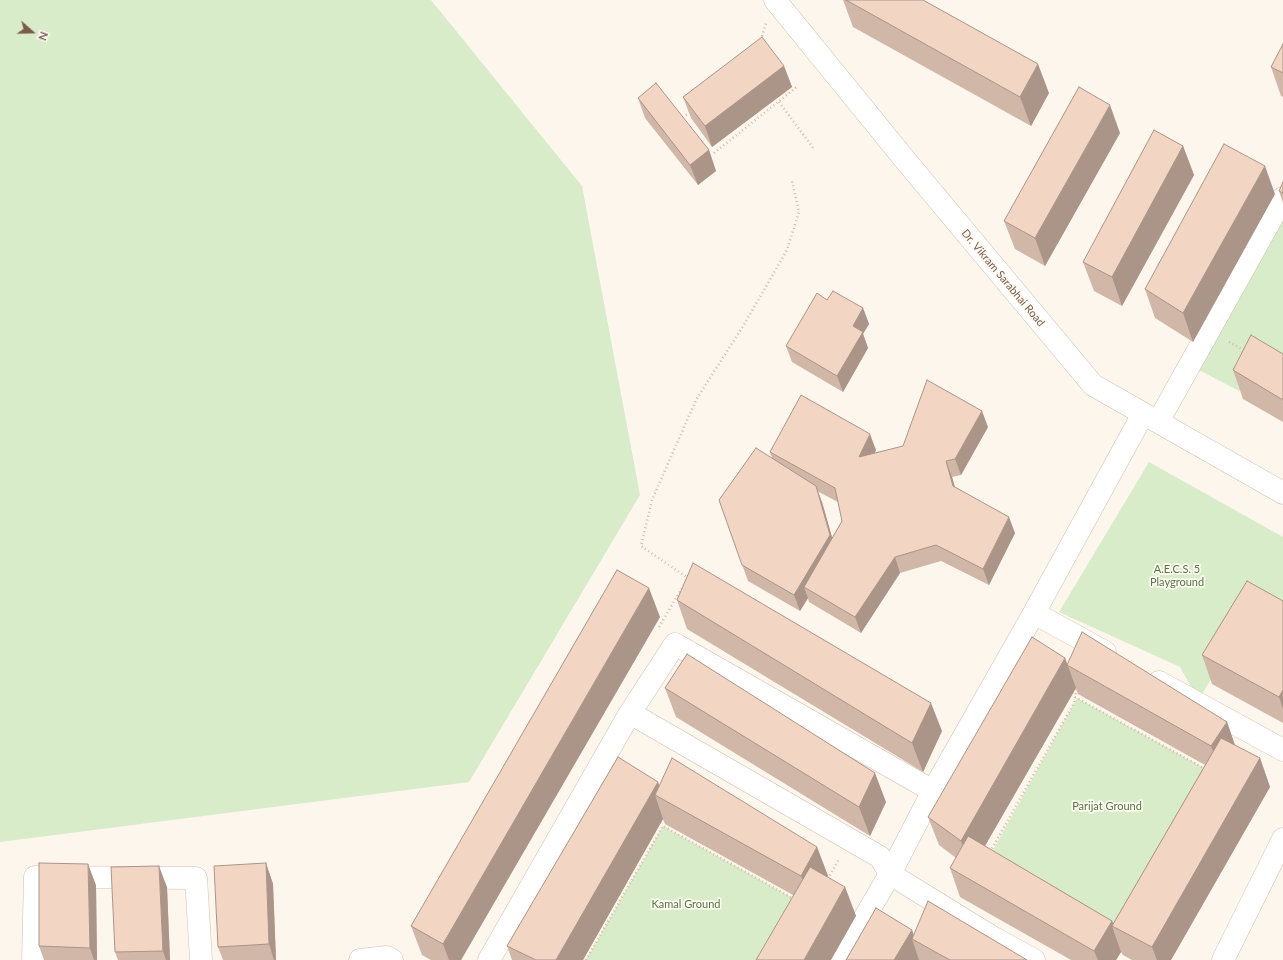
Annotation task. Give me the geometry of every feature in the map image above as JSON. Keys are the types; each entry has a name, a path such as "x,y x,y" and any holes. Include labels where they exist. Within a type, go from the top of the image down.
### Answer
{"street":[{"name":"Dr. Vikram Sarabhai Road","path":"776,0 906,161 1093,385 1283,493"},
{"path":"840,960 890,874 933,791 1034,613 1150,418 1209,331 1283,198"},
{"path":"1034,613 1124,662"},
{"path":"489,960 630,714 675,644 933,791"},
{"path":"1145,674 1283,750"},
{"path":"630,714 880,857 890,874 994,938 1034,960"},
{"path":"1223,960 1283,839"},
{"path":"33,960 35,877 196,878 201,960"},
{"path":"360,960 387,957 392,960"}],"path":[{"path":"760,41 767,21"},
{"path":"714,153 798,86"},
{"path":"779,102 814,149"},
{"path":"686,115 692,110"},
{"path":"641,546 652,500 696,400 745,323 787,250 799,212 792,181"},
{"path":"1209,331 1247,352"},
{"path":"989,855 1074,703 1079,682"},
{"path":"1075,697 1213,774"},
{"path":"586,960 664,826 800,902"},
{"path":"827,881 849,839"}],"green space":[{"path":"0,0 431,0 582,186 640,495 469,782 0,842"},
{"path":"1283,220 1283,371 1260,359 1239,391 1195,368"},
{"name":"A.E.C.S. 5 Playground","path":"1149,462 1283,537 1283,614 1257,603 1202,694 1191,687 1180,667 1059,612"},
{"name":"Parijat Ground","path":"1077,698 1217,775 1120,939 988,859"},
{"name":"Kamal Ground","path":"663,826 807,906 776,960 586,960"}],"building":[{"path":"846,0 923,0 1038,64 1020,97"},
{"path":"762,37 784,66 705,126 683,97"},
{"path":"1283,44 1283,73 1271,67"},
{"path":"656,83 709,150 690,165 638,98"},
{"path":"1079,87 1110,105 1035,238 1004,221"},
{"path":"1154,130 1183,146 1112,277 1083,262"},
{"path":"1224,144 1265,166 1183,313 1145,289"},
{"path":"1283,182 1283,193 1279,191"},
{"path":"833,291 863,308 853,326 863,332 837,376 786,346 817,293 827,300"},
{"path":"1251,335 1283,354 1283,400 1233,370"},
{"path":"927,380 982,411 955,459 946,461 953,486 1009,517 983,569 936,545 895,557 855,617 804,587 842,521 835,488 770,452 801,395 870,434 859,457 903,446"},
{"path":"756,448 816,486 830,535 794,595 742,565 719,500"},
{"path":"693,563 931,703 912,743 677,600"},
{"path":"617,570 649,588 443,944 411,926"},
{"path":"1247,581 1283,601 1283,690 1279,697 1202,655"},
{"path":"1082,632 1227,722 1211,746 1067,665"},
{"path":"1032,637 1065,658 961,841 928,817"},
{"path":"687,654 875,773 859,807 665,688"},
{"path":"1221,738 1260,758 1152,947 1112,926"},
{"path":"618,757 658,782 556,960 536,960 507,946"},
{"path":"672,758 817,847 801,876 655,795"},
{"path":"968,836 1112,921 1094,951 950,868"},
{"path":"39,863 88,864 90,948 39,946"},
{"path":"266,863 269,944 218,947 214,866"},
{"path":"159,866 163,951 115,952 111,867"},
{"path":"810,867 845,887 804,960 756,960"},
{"path":"928,901 1027,960 950,960 912,939"},
{"path":"876,908 912,930 894,960 846,960"}]}
